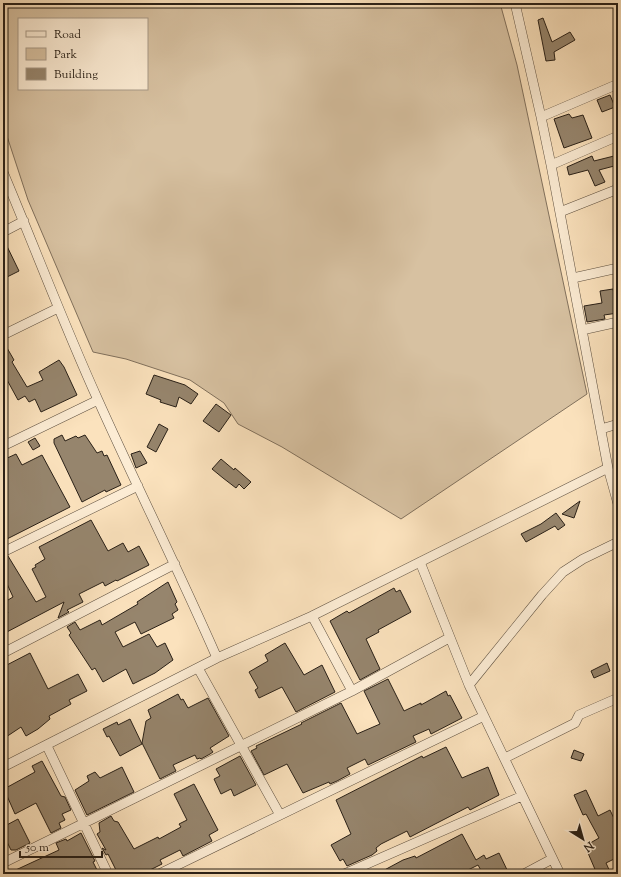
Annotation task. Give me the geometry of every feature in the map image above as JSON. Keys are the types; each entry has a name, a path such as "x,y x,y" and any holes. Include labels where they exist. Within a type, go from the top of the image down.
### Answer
{"street":[{"path":"515,3 551,165 608,468 618,504"},
{"path":"540,117 618,84"},
{"path":"551,165 618,136"},
{"path":"3,172 58,308 98,400 175,564 217,658"},
{"path":"560,212 618,188"},
{"path":"3,232 24,221"},
{"path":"572,278 618,268"},
{"path":"3,335 58,308"},
{"path":"582,330 618,322"},
{"path":"3,446 98,400"},
{"path":"601,429 618,424"},
{"path":"3,767 47,746 217,658 312,616 608,468"},
{"path":"3,552 138,486"},
{"path":"469,684 542,595 563,572 583,559 618,542"},
{"path":"420,562 449,638 469,684 560,874"},
{"path":"3,654 175,564"},
{"path":"312,616 352,691"},
{"path":"3,863 83,822 352,691 449,638"},
{"path":"198,668 280,814"},
{"path":"505,758 575,723 579,715 618,698"},
{"path":"159,874 484,716"},
{"path":"47,746 108,874"},
{"path":"344,874 358,871 522,796"},
{"path":"524,874 552,859"}],"green space":[{"path":"3,3 500,3 517,65 587,394 401,519 282,447 238,424 224,403 190,380 126,359 93,352 28,200 3,124"}],"building":[{"path":"543,18 552,42 570,32 575,40 554,52 555,60 546,61 538,20"},
{"path":"610,95 615,107 602,112 597,100"},
{"path":"569,114 572,118 583,115 592,138 564,148 554,119"},
{"path":"592,156 594,161 614,156 618,162 618,165 599,170 605,182 595,186 588,170 569,175 567,167"},
{"path":"3,238 19,271 3,279"},
{"path":"613,289 618,313 604,315 605,319 587,322 584,306 602,303 600,291"},
{"path":"3,341 14,360 12,362 27,387 43,380 39,372 59,360 64,367 77,395 41,412 35,399 29,402 25,396 18,400 6,378 3,379"},
{"path":"154,375 185,385 198,394 191,404 179,397 176,407 160,402 161,400 146,394"},
{"path":"216,404 231,415 219,432 203,421"},
{"path":"159,424 168,429 156,452 147,447"},
{"path":"62,435 65,441 76,436 78,438 85,435 97,453 102,451 104,456 107,455 121,485 106,492 105,490 82,502 54,443 54,439"},
{"path":"35,438 40,446 33,450 28,442"},
{"path":"140,451 147,463 136,468 131,454"},
{"path":"16,454 22,465 42,455 70,507 3,541 3,460"},
{"path":"221,459 234,470 235,468 251,482 244,489 239,484 236,488 212,469"},
{"path":"580,501 574,518 562,514"},
{"path":"556,513 565,525 558,530 555,526 526,542 521,534 541,524"},
{"path":"91,520 108,551 123,543 128,552 139,546 149,565 105,586 103,582 79,594 83,602 67,610 69,612 58,618 64,602 3,634 3,616 8,613 3,603 13,597 3,575 3,558 8,556 36,602 46,597 32,569 36,567 35,565 45,559 39,547"},
{"path":"168,582 177,602 175,604 178,610 172,614 174,618 141,634 135,622 115,632 123,647 149,634 157,647 165,643 173,660 155,673 133,684 126,669 103,682 95,668 92,670 69,635 71,633 67,627 75,622 80,630 100,620 102,625 138,604 137,602"},
{"path":"394,588 396,592 400,590 411,612 378,630 379,632 366,639 380,669 360,680 330,621 347,611 349,613"},
{"path":"285,643 304,675 322,665 335,692 296,712 282,687 259,698 255,690 258,688 249,672 268,661 265,655"},
{"path":"30,653 48,689 78,674 87,691 69,700 71,704 49,716 50,719 38,729 26,736 21,727 3,739 3,667"},
{"path":"607,663 610,671 594,678 591,671"},
{"path":"388,679 404,711 421,703 421,705 446,691 448,696 450,695 462,718 431,734 429,729 413,736 416,742 368,765 365,759 347,768 350,774 330,784 329,782 303,793 287,764 264,775 251,751 257,748 256,746 341,703 357,734 380,724 364,691"},
{"path":"178,694 188,708 208,698 229,736 210,748 213,752 210,754 201,759 197,759 195,755 173,765 176,771 160,779 142,743 146,721 151,718 148,710"},
{"path":"130,719 142,744 120,756 109,736 107,737 103,729 117,722 118,725"},
{"path":"446,747 462,778 488,767 499,795 470,810 468,807 410,837 407,831 381,844 376,848 377,851 372,855 347,866 343,859 340,861 331,845 351,834 336,800 422,756 423,758"},
{"path":"574,750 584,754 581,761 571,758"},
{"path":"240,756 256,785 234,796 231,789 221,794 214,779 220,776 216,769"},
{"path":"42,761 61,796 65,797 71,810 62,814 65,820 59,823 61,828 51,833 36,803 15,814 4,789 35,772 32,766"},
{"path":"122,767 134,792 87,815 75,790 89,781 87,776 95,772 100,778"},
{"path":"194,784 218,830 209,835 212,841 183,856 180,850 160,860 162,864 142,874 118,874 108,854 106,855 102,848 106,850 97,834 100,832 99,823 111,816 114,821 118,822 134,849 158,837 159,839 181,827 179,824 187,820 174,794"},
{"path":"586,790 598,816 610,810 618,827 618,857 606,863 611,874 597,874 585,846 599,838 586,814 583,815 574,795"},
{"path":"18,819 30,843 16,850 11,850 3,834 3,827"},
{"path":"81,833 95,861 93,862 99,874 7,874 59,850 56,843 66,839 67,841"},
{"path":"462,834 476,860 484,855 486,859 499,853 509,874 483,874 478,865 460,874 377,874 403,860 415,856 416,858"}]}
